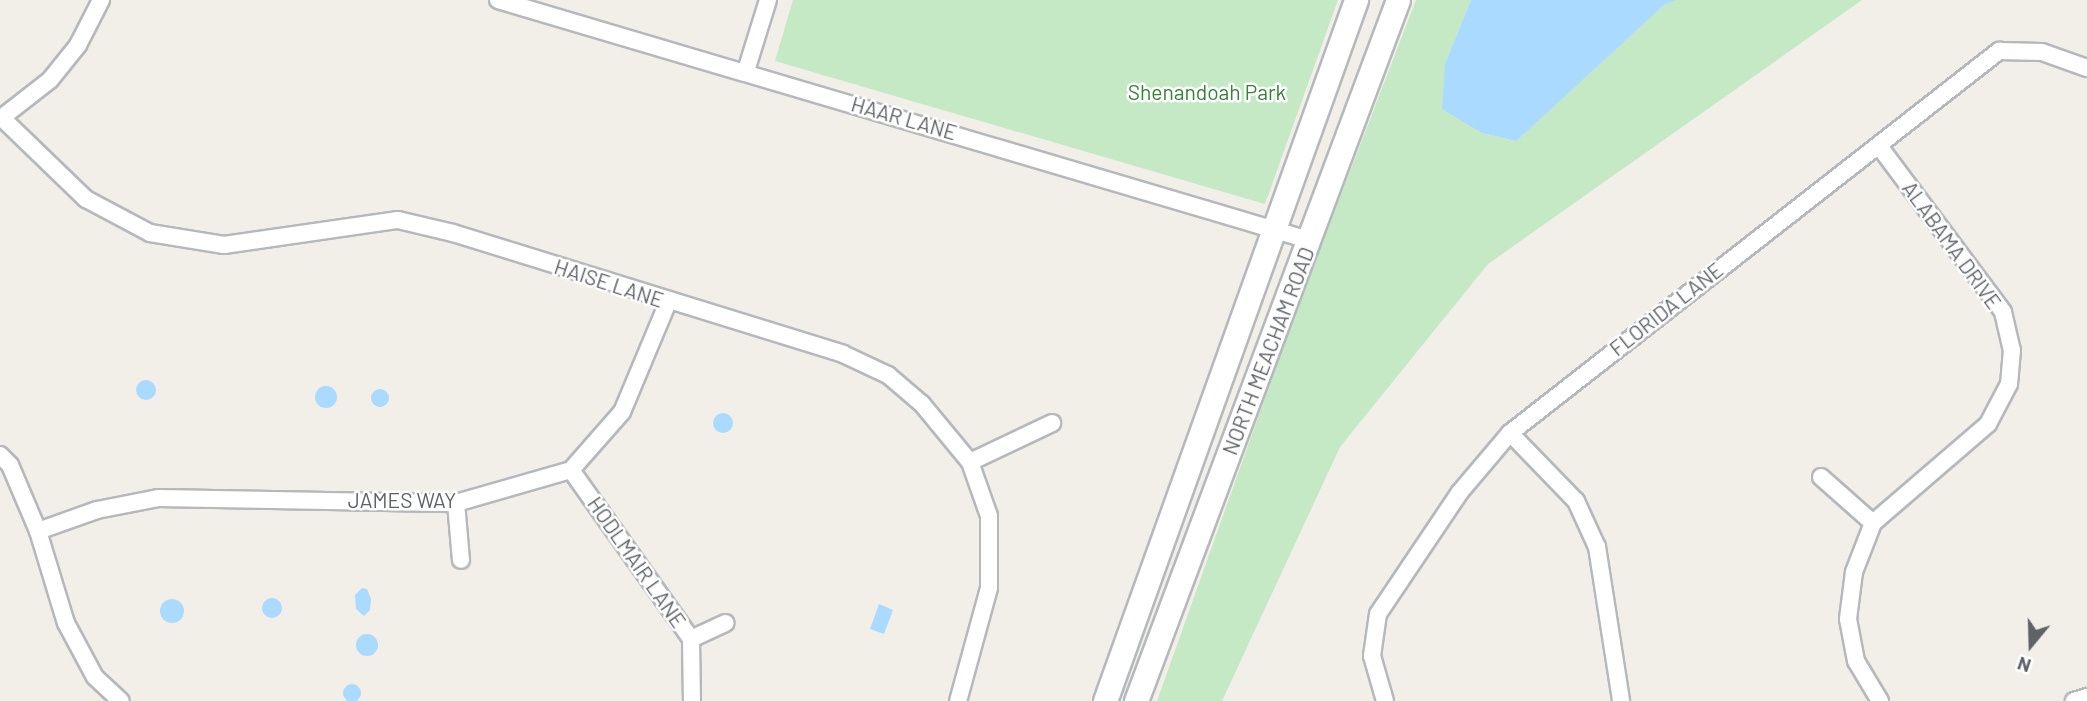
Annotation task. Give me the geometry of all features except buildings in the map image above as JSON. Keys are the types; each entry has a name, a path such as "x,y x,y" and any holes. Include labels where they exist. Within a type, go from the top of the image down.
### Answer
{"main road":[{"name":"NORTH MEACHAM ROAD","path":"1105,701 1276,230 1356,0"},
{"name":"NORTH MEACHAM ROAD","path":"1136,701 1398,0"}],"street":[{"path":"1,118 50,80 78,45 101,0"},
{"name":"HAAR LANE","path":"498,0 531,4 1309,240"},
{"path":"746,71 768,0"},
{"name":"FLORIDA LANE","path":"1385,701 1373,656 1378,614 1460,492 1510,433 1698,283 1999,51 2042,52 2087,68"},
{"name":"HAISE LANE","path":"1,118 86,199 150,233 224,245 398,220 453,233 668,302 843,354 888,375 922,404 970,462 989,516 989,589 958,701"},
{"name":"ALABAMA DRIVE","path":"1879,146 2003,312 2012,349 2009,384 1988,424 1873,523 1854,572 1849,619 1856,661 1880,701"},
{"path":"571,470 622,412 668,302"},
{"path":"970,462 1052,423"},
{"path":"1510,433 1576,501 1597,547 1621,701"},
{"path":"0,455 10,465 38,531 65,623 95,677 121,701"},
{"name":"JAMES WAY","path":"38,531 97,510 158,498 456,503 571,470"},
{"name":"HODLMAIR LANE","path":"571,470 691,639 692,701"},
{"path":"1821,477 1873,523"},
{"path":"456,503 461,560"},
{"path":"691,639 725,623"},
{"path":"2074,701 2087,697"}],"green space":[{"name":"Shenandoah Park","path":"793,0 1338,0 1265,204 775,61"},
{"path":"1416,0 1471,0 1445,64 1467,123 1482,133 1515,141 1663,6 1676,0 1862,0 1488,264 1340,447 1222,701 1157,701 1292,322"}],"water":[{"path":"1471,0 1676,0 1663,6 1516,141 1482,133 1442,109 1445,64"},
{"path":"146,380 153,383 156,390 153,397 146,400 139,397 136,390 139,383"},
{"path":"326,386 334,389 337,397 334,405 326,408 318,405 315,397 318,389"},
{"path":"376,389 384,389 389,398 387,405 376,407 371,402 371,394"},
{"path":"723,413 730,416 733,423 730,430 723,433 716,430 713,423 716,416"},
{"path":"362,588 367,589 371,599 370,610 364,616 356,609 355,595"},
{"path":"272,598 279,601 282,608 279,615 272,618 265,615 262,608 265,601"},
{"path":"172,599 181,602 184,611 181,620 172,623 163,620 160,611 163,602"},
{"path":"879,604 893,610 884,634 870,629"},
{"path":"367,634 375,637 378,645 375,653 367,656 359,653 356,645 359,637"},
{"path":"348,684 356,684 361,693 359,700 348,702 343,697 343,689"}]}
